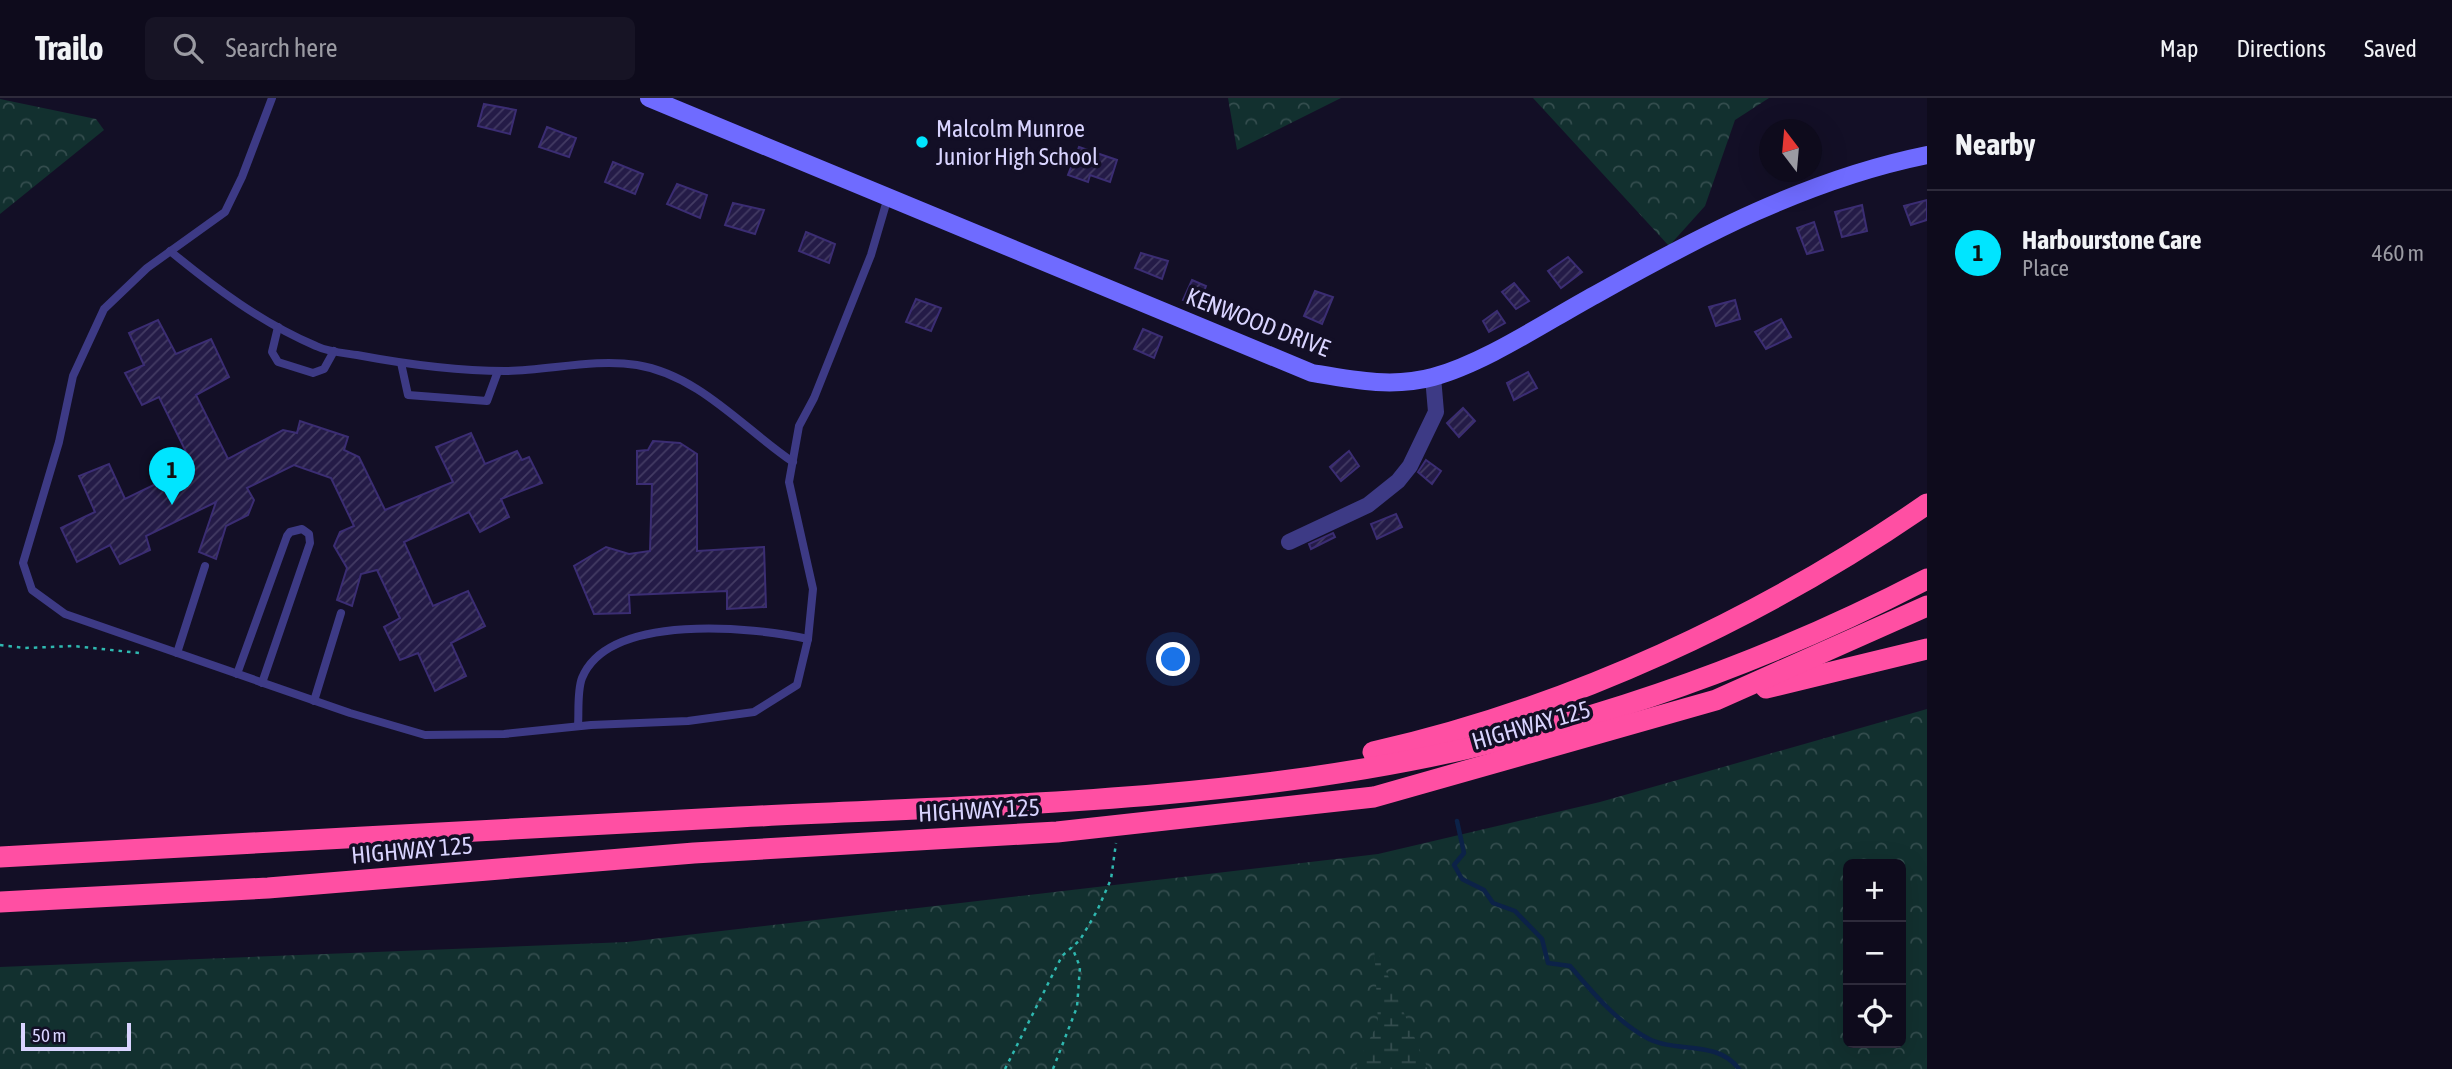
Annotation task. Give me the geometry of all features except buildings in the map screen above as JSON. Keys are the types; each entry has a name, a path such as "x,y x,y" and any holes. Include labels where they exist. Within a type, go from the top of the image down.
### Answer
{"highway":[{"path":"1192,789 1399,746 1517,709 1591,682 1754,610 1849,556 1927,504"},
{"name":"HIGHWAY 125","path":"0,857 963,806 1192,789 1360,768 1462,749 1553,725 1732,668 1818,633 1927,579"},
{"name":"HIGHWAY 125","path":"0,902 268,888 694,853 1118,827 1374,797 1716,700 1927,606"},
{"path":"1716,700 1927,649"}],"street":[{"name":"KENWOOD DRIVE","path":"649,98 1312,373 1366,382 1411,382 1468,364 1664,257 1762,209 1843,177 1927,155"},
{"path":"1289,542 1368,505 1398,481 1410,466 1436,412 1433,377"}],"lane":[{"path":"272,98 242,177 225,212 147,268 104,309 74,376 59,442 23,563 32,590 65,614 314,701 425,735 504,734 578,726 688,721 754,712 797,685 808,639 813,589 803,532 789,482 799,426 814,398 871,255 888,196"},
{"path":"170,251 215,288 278,327 319,348 401,363 498,371 638,365 680,381 723,405 767,444 793,462"},
{"path":"278,327 271,352 278,362 313,373 324,369 334,351"},
{"path":"401,363 408,395 487,401 498,371"},
{"path":"237,674 287,536 290,532 302,529 309,534 310,543 262,683"},
{"path":"177,653 205,566"},
{"path":"314,701 341,613"},
{"path":"578,726 582,678 599,656 630,639 696,628 783,634 808,639"}],"path":[{"path":"0,645 25,648 72,646 151,654 154,645"},
{"path":"1005,1069 1062,956 1080,940 1097,911 1111,879 1118,827"},
{"path":"1053,1069 1077,1007 1080,967 1072,947"}],"green space":[{"path":"1228,98 1341,98 1237,150"},
{"path":"1533,98 1769,98 1735,120 1705,206 1669,246"},
{"path":"0,99 96,119 104,130 0,214"},
{"path":"1927,709 1927,1069 0,1069 0,967 627,942 1378,854 1600,802"},
{"path":"1374,943 1428,1069 1354,1069 1378,1023"}],"waterway":[{"path":"1457,821 1464,853 1454,865 1462,879 1484,890 1493,903 1515,911 1542,939 1548,963 1570,966 1616,1016 1649,1039 1672,1046 1709,1050 1730,1060 1739,1069"}],"place":[{"name":"Malcolm Munroe Junior High School","path":"922,142"},
{"name":"Harbourstone Care","path":"172,505"}]}
